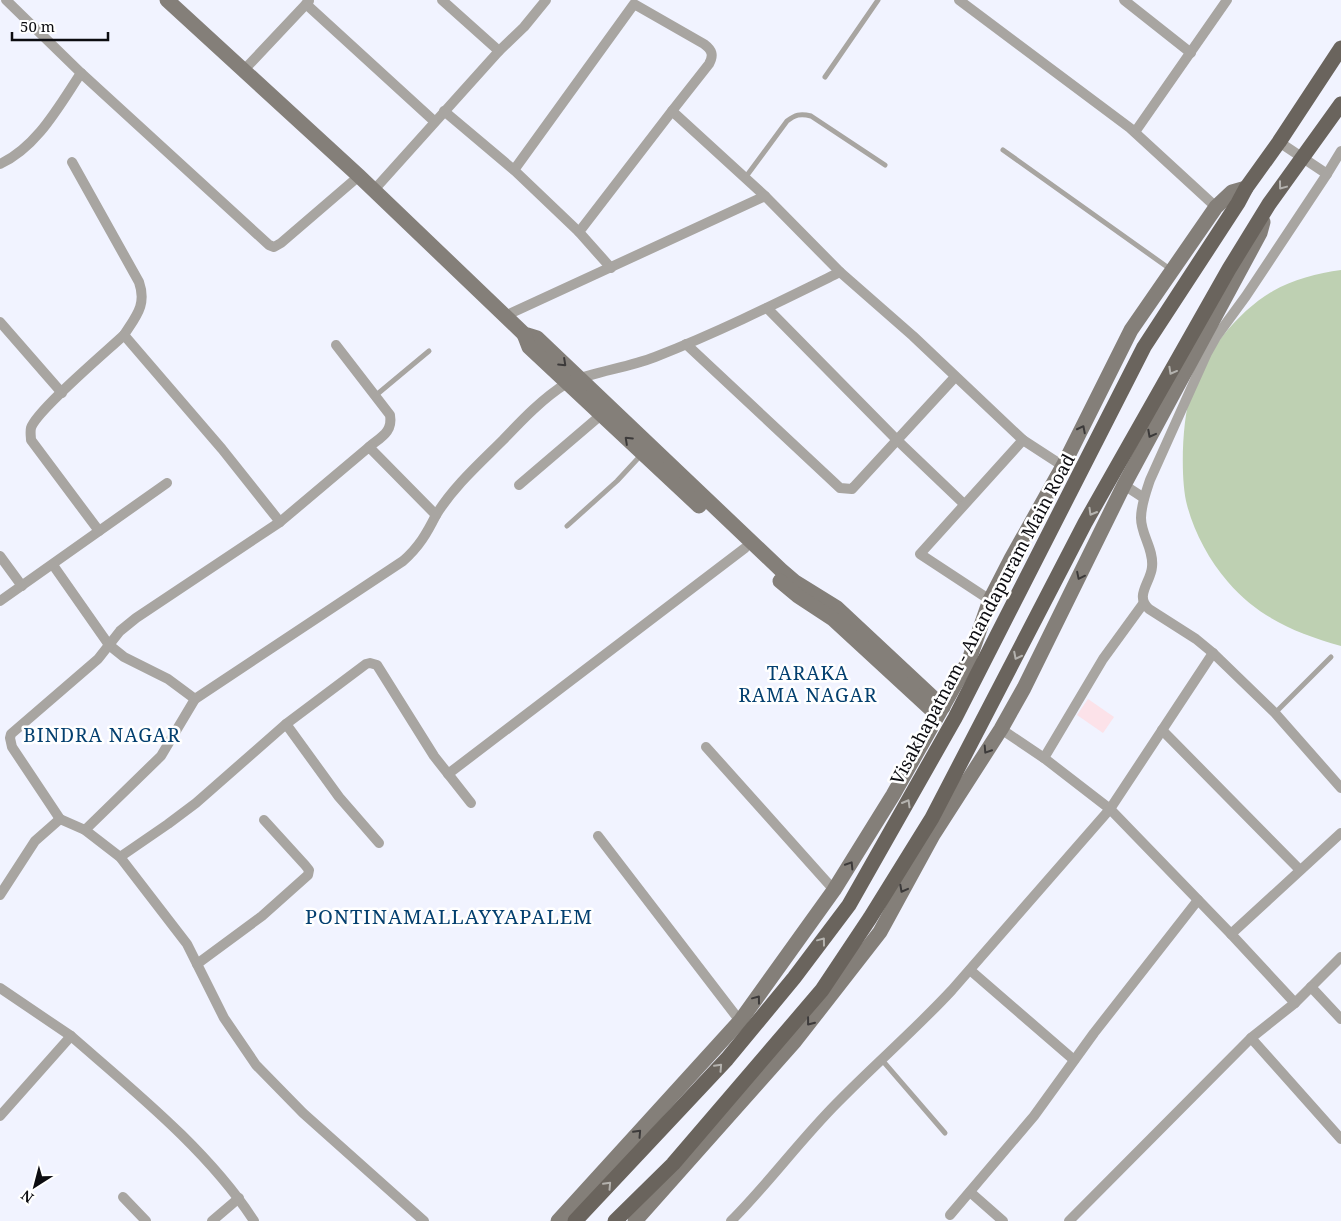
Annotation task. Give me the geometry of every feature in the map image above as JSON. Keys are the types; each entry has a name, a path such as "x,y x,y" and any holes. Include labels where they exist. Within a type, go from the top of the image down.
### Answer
{"main road":[{"name":"Visakhapatnam - Anandapuram Main Road","path":"575,1221 727,1059 794,978 849,905 955,718 1144,347 1246,188 1341,48"},
{"path":"615,1221 673,1164 822,990 870,918 932,818 1090,515 1229,269 1269,204 1304,158 1341,104"}],"street":[{"path":"6,0 81,73 269,245 274,247 281,243 359,176"},
{"path":"166,0 359,176 524,334 537,338 601,415 786,587 840,625 941,712"},
{"path":"442,0 499,51"},
{"path":"374,190 434,121 524,27 546,0"},
{"path":"959,0 1135,132 1216,207"},
{"path":"1124,0 1191,52"},
{"path":"1135,132 1227,0"},
{"path":"244,70 308,2 434,121"},
{"path":"514,170 631,2 710,48 712,59 709,64 579,232"},
{"path":"0,164 28,146 46,125 81,73"},
{"path":"672,110 765,196 840,272 1022,440 1063,466"},
{"path":"444,111 514,170 579,232 611,268"},
{"path":"1279,142 1327,174"},
{"path":"1044,758 1103,659 1143,604 1142,599 1152,570 1153,560 1141,518 1144,498 1150,480 1208,353 1216,337 1341,151"},
{"path":"72,162 139,282 142,292 142,303 124,335 37,418 31,429 31,440 99,531"},
{"path":"558,1221 740,1021 834,890 888,803 969,660 990,600 1011,558 1063,466 1131,330 1216,207 1232,192 1246,188"},
{"path":"505,316 765,196"},
{"path":"635,1221 795,1041 880,932 933,835 1000,729 1033,672 1124,485 1260,233 1269,204"},
{"path":"85,830 161,756 195,699 414,552 424,539 446,499 460,483 536,407 556,390 573,380 653,358 766,308 840,272"},
{"path":"766,308 897,440 964,504"},
{"path":"0,322 62,393"},
{"path":"124,335 222,449 280,522"},
{"path":"686,344 840,488 852,489 955,377"},
{"path":"336,345 390,415 392,424 388,430 280,522 136,618 120,631 98,659 15,730 10,738 12,747 60,819 85,830 120,857 187,944 224,1018 256,1065 303,1113 424,1221"},
{"path":"573,380 795,582 837,608 941,712"},
{"path":"519,485 601,415"},
{"path":"990,600 920,554 1022,440"},
{"path":"369,447 436,515"},
{"path":"0,601 167,483"},
{"path":"1124,485 1144,498"},
{"path":"448,774 745,548"},
{"path":"0,556 22,586"},
{"path":"53,564 109,646 124,657 168,679 195,699"},
{"path":"1143,604 1213,653 1275,713 1341,788"},
{"path":"731,1221 755,1197 838,1102 930,1014 1110,809 1213,653"},
{"path":"120,857 196,803 286,724 370,662 377,664 434,756 471,803"},
{"path":"286,724 339,797 378,843"},
{"path":"1000,729 1044,758 1110,809 1295,1003"},
{"path":"1162,730 1300,870"},
{"path":"706,747 834,890"},
{"path":"0,895 35,841 60,819"},
{"path":"198,964 262,916 308,875 309,870 264,820"},
{"path":"1231,934 1341,833"},
{"path":"598,836 740,1021"},
{"path":"950,1216 1034,1116 1074,1060 1198,900"},
{"path":"1069,1221 1251,1038 1295,1003 1341,957"},
{"path":"970,970 1074,1060"},
{"path":"1311,987 1341,1019"},
{"path":"0,988 71,1036 156,1110 214,1169 239,1198 254,1221"},
{"path":"0,1116 71,1036"},
{"path":"1251,1038 1341,1139"},
{"path":"970,1192 1003,1221"},
{"path":"123,1197 146,1221"},
{"path":"212,1221 239,1198"}],"lane":[{"path":"825,77 878,0"},
{"path":"745,178 787,121 796,114 811,116 885,166"},
{"path":"1003,150 1172,271"},
{"path":"375,396 429,351"},
{"path":"567,526 617,481 643,454"},
{"path":"1275,713 1331,657"},
{"path":"882,1060 945,1133"}],"shaded area":[{"path":"1088,699 1114,717 1103,733 1077,715"}],"green space":[{"path":"1341,270 1341,646 1309,636 1279,623 1252,605 1228,582 1209,555 1194,525 1187,505 1183,465 1184,433 1191,393 1204,364 1223,335 1247,310 1273,291 1305,278"}],"district":[{"name":"TARAKA RAMA NAGAR","path":"808,684"},
{"name":"BINDRA NAGAR","path":"102,735"},
{"name":"PONTINAMALLAYYAPALEM","path":"449,916"}]}
